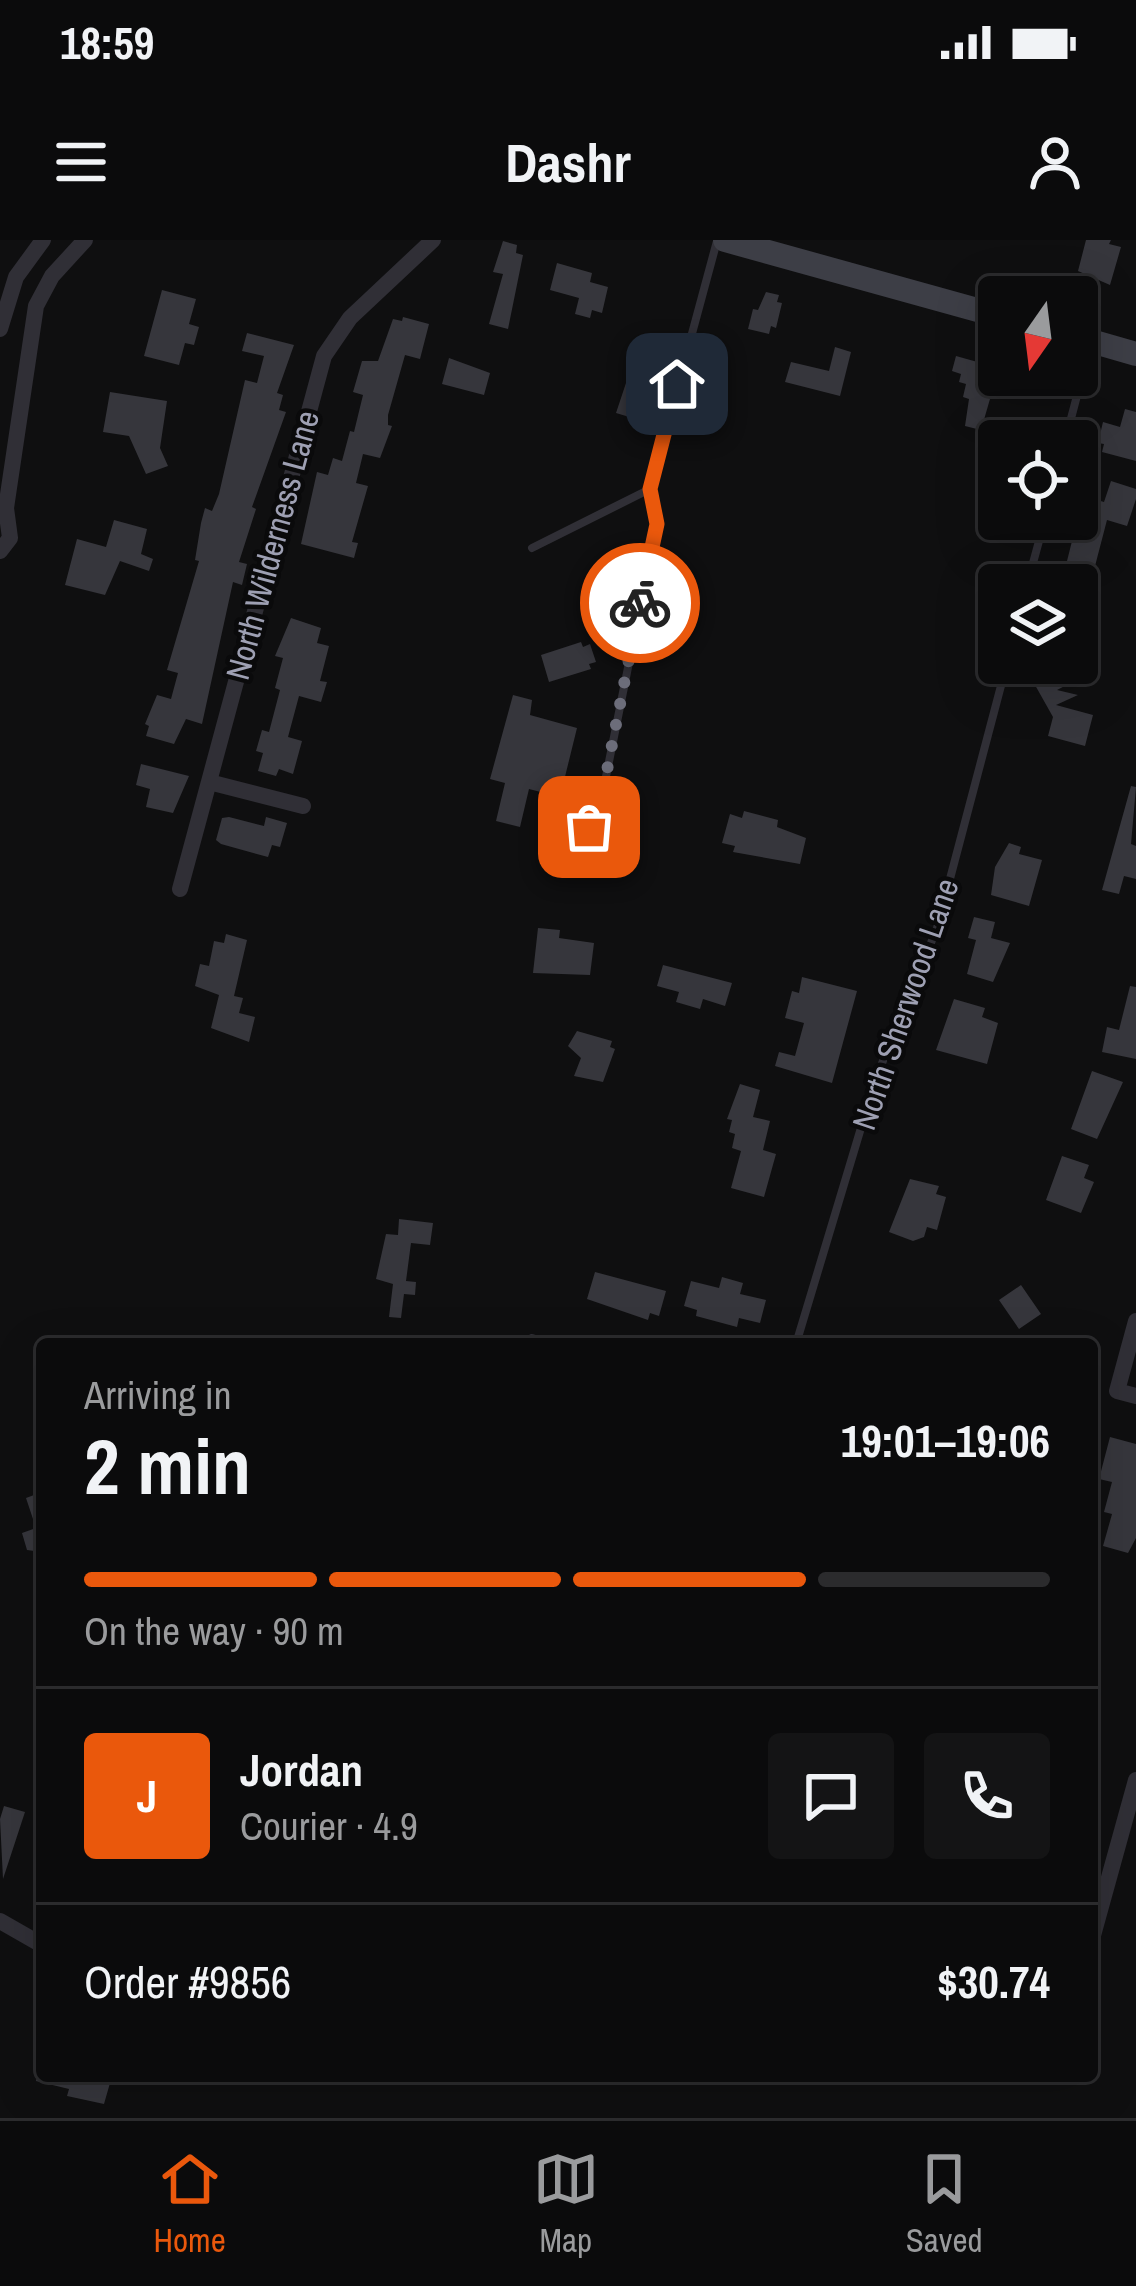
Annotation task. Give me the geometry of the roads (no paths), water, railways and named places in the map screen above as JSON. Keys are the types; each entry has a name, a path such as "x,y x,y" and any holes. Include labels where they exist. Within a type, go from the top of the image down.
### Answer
{"street":[{"path":"0,329 16,277 43,240"},
{"path":"0,551 10,538 6,508 32,320 52,276 85,240"},
{"name":"North Wilderness Lane","path":"180,889 324,356 350,318 433,240"},
{"path":"721,240 753,244 978,310"},
{"path":"1098,343 1136,354"},
{"path":"209,782 303,806"},
{"path":"1136,1321 1117,1391 1136,1396"},
{"path":"1098,1918 1136,1780"},
{"path":"0,1921 36,1942"}],"lane":[{"path":"542,823 589,827 597,821 657,524 650,489 721,240"},
{"path":"532,548 650,489"},
{"name":"North Sherwood Lane","path":"798,1338 876,1078 937,928 1001,684"}]}
